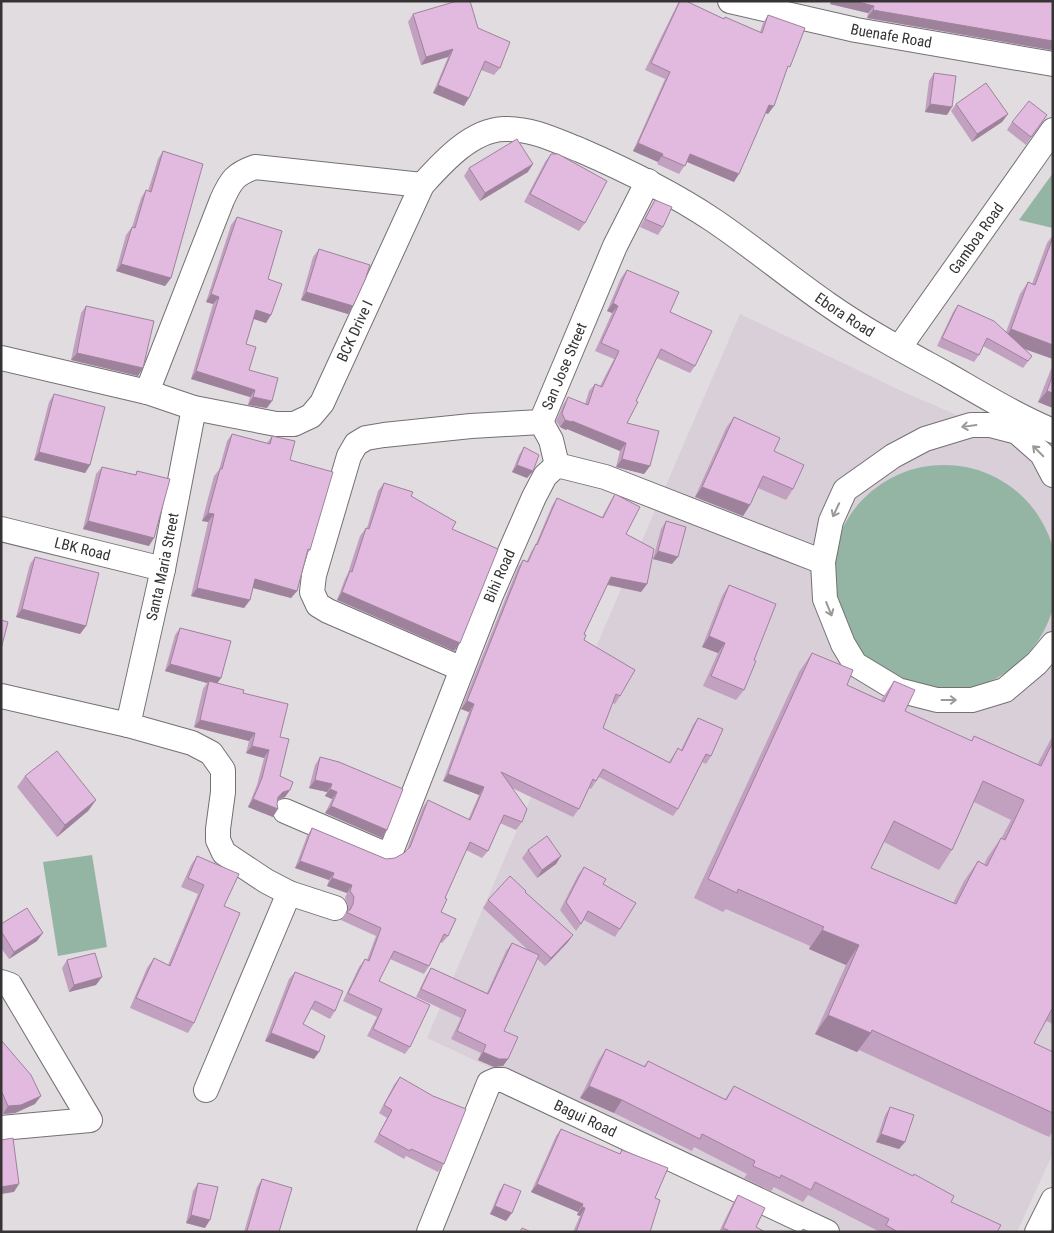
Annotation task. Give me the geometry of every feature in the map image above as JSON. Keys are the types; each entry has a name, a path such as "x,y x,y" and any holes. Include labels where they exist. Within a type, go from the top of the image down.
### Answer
{"street":[{"name":"Buenafe Road","path":"730,1 856,30 1053,64"},
{"name":"BCK Drive I","path":"1,358 147,392 194,408 276,424 294,424 311,416 322,403 422,185 444,160 461,147 485,133 501,129 518,129 542,135 648,181"},
{"name":"Gamboa Road","path":"899,348 1053,130"},
{"path":"147,392 222,200 230,182 241,172 255,167 422,185"},
{"name":"Ebora Road","path":"648,181 712,220 829,305 1019,425 1053,431"},
{"name":"San Jose Street","path":"462,669 342,618 318,605 312,592 314,575 349,456 356,444 366,438 471,426 541,422 615,246 648,181"},
{"name":"Santa Maria Street","path":"128,725 163,569 194,408"},
{"path":"541,422 551,440 557,465 606,477 823,562"},
{"path":"1053,475 1042,454 1019,425 971,425 925,439 893,456 845,490 831,521 823,562 825,599 855,664 898,690 937,700 972,700 1005,690 1037,663 1053,644"},
{"name":"Bihi Road","path":"285,811 378,851 384,852 392,849 491,595 534,496 546,476 557,465"},
{"name":"LBK Road","path":"1,529 163,569"},
{"path":"1,696 128,725 192,743 211,753 223,770 223,792 218,840 224,853 266,881 289,893 335,908"},
{"path":"206,1090 289,893"},
{"path":"1,982 10,985 90,1120 1,1128"},
{"name":"Bagui Road","path":"429,1232 489,1084 496,1080 503,1080 827,1232"},
{"path":"1037,1232 1053,1200"}],"shaded area":[{"path":"740,314 908,394 1053,456 1053,1153 1017,1232 842,1232 427,1038"}],"green space":[{"path":"1053,173 1053,228 1019,220"},
{"path":"944,465 966,467 987,474 1007,484 1024,498 1038,515 1048,535 1055,556 1057,578 1055,600 1048,621 1038,641 1024,658 1007,672 987,682 966,689 944,691 922,689 901,682 881,672 864,658 850,641 840,621 833,600 831,578 833,556 840,535 850,515 864,498 881,484 901,474 922,467"},
{"path":"92,855 107,947 58,956 43,862"}],"building":[{"path":"457,1 470,1 478,28 510,42 500,68 485,61 469,98 438,85 453,49 426,57 413,14"},
{"path":"680,1 686,1 724,19 725,17 762,33 768,15 805,28 790,67 788,66 774,106 769,105 739,174 690,154 685,166 638,143 670,72 651,63"},
{"path":"855,1 1053,1 1053,41 873,10 874,6"},
{"path":"934,73 956,76 952,107 930,104"},
{"path":"986,83 1008,114 977,134 956,104"},
{"path":"1029,101 1047,115 1031,137 1012,122"},
{"path":"517,139 533,164 485,193 469,168"},
{"path":"163,151 203,164 171,278 121,264 132,227 135,228 146,190 151,192"},
{"path":"551,154 558,154 607,181 585,223 530,194"},
{"path":"655,200 672,207 663,227 645,219"},
{"path":"237,217 282,231 268,279 282,284 271,315 256,310 246,344 256,347 249,370 278,378 272,401 253,397 255,390 196,371 219,297 211,294"},
{"path":"1053,237 1053,345 1011,329 1028,282 1035,285"},
{"path":"319,249 370,265 353,306 306,292"},
{"path":"627,270 679,292 670,312 712,331 695,366 661,349 636,401 638,402 627,423 659,431 650,466 622,459 626,443 572,421 565,420 562,413 568,397 588,405 595,384 602,387 619,351 601,343 618,306 613,303"},
{"path":"958,305 994,321 1032,356 1028,361 987,338 979,355 942,338"},
{"path":"86,306 154,321 143,368 77,353"},
{"path":"1053,374 1053,393 1047,391"},
{"path":"54,394 105,407 90,465 39,452"},
{"path":"734,417 780,438 774,451 804,465 793,489 763,476 750,505 702,487"},
{"path":"232,434 270,444 272,436 295,441 290,460 333,472 310,550 308,549 297,591 255,579 250,600 197,588 214,514 208,513"},
{"path":"524,447 539,455 533,471 517,465"},
{"path":"102,467 136,475 137,471 170,479 154,538 88,521"},
{"path":"384,483 413,492 411,496 456,522 452,529 498,549 460,643 342,592 350,571 352,572 366,528 369,529"},
{"path":"615,494 640,507 626,534 654,549 647,584 611,577 584,634 586,635 584,640 635,670 620,696 616,694 603,728 670,763 678,748 682,751 698,718 723,729 711,756 706,754 678,809 603,769 596,781 593,779 579,809 501,772 527,809 522,822 504,815 488,851 470,842 445,898 447,899 441,912 456,919 448,936 444,934 429,966 394,951 379,981 430,1005 410,1047 373,1029 382,1009 348,993 365,959 369,961 381,928 346,912 350,910 353,904 354,897 350,891 352,885 332,878 334,873 300,861 312,828 386,859 395,858 410,847 428,800 470,820 484,787 448,774 474,704 467,701 523,560 528,562 557,498 603,518"},
{"path":"666,521 686,527 678,557 658,551"},
{"path":"35,557 99,573 86,626 22,609"},
{"path":"729,585 776,604 744,690 711,676 725,643 709,636"},
{"path":"1,620 8,622 1,649"},
{"path":"180,628 231,641 221,678 170,664"},
{"path":"812,653 853,670 847,685 884,702 894,681 915,690 905,711 972,741 974,736 1041,766 1053,742 1053,1007 1034,1043 1053,1052 1053,1113 872,1030 871,1033 828,1015 859,945 822,930 824,927 738,889 737,893 708,879","holes":["983,781 1024,800 1005,840 1001,838 987,866 978,861 956,904 871,868 894,821 952,850"]},
{"path":"209,681 244,690 243,693 288,704 280,737 289,739 280,776 293,782 290,790 283,792 278,797 278,809 253,799 262,778 269,750 252,746 255,733 200,720"},
{"path":"57,751 96,800 65,825 25,776"},
{"path":"320,757 339,762 403,789 387,830 331,806 337,792 330,789 332,784 315,780"},
{"path":"547,836 561,856 542,870 528,850"},
{"path":"197,856 239,874 224,906 240,913 194,1023 136,998 154,958 170,966 204,885 188,878"},
{"path":"584,867 606,879 603,884 636,903 620,929 588,911 581,924 566,902"},
{"path":"510,876 573,935 551,958 488,900"},
{"path":"27,908 43,933 14,952 1,931 1,924"},
{"path":"512,943 539,955 504,1031 518,1037 508,1059 499,1059 483,1052 486,1045 457,1031 466,1010 421,989 431,968 488,994"},
{"path":"95,953 102,977 74,985 67,960"},
{"path":"295,972 343,991 335,1011 315,1001 303,1024 325,1036 319,1052 271,1033"},
{"path":"1,1040 31,1075 41,1096 21,1105 8,1106 1,1090"},
{"path":"606,1049 645,1067 648,1061 726,1100 734,1086 913,1176 914,1174 954,1196 951,1202 1001,1225 997,1232 898,1232 886,1225 889,1219 815,1182 811,1190 781,1175 780,1178 753,1166 755,1161 702,1134 700,1139 622,1100 589,1086"},
{"path":"400,1077 433,1096 466,1109 444,1164 411,1149 410,1151 379,1134 392,1110 384,1105"},
{"path":"890,1107 914,1115 905,1142 881,1134"},
{"path":"561,1129 620,1154 622,1150 668,1168 655,1198 660,1200 650,1232 576,1232 585,1208 582,1207 583,1204 537,1184"},
{"path":"13,1138 19,1184 1,1187 1,1140"},
{"path":"262,1179 292,1188 279,1232 247,1231"},
{"path":"198,1183 218,1187 210,1220 191,1215"},
{"path":"504,1184 521,1191 512,1213 495,1206"},
{"path":"738,1195 765,1208 756,1227 765,1232 728,1232 728,1230 723,1228"},
{"path":"522,1228 531,1232 520,1232"}]}
